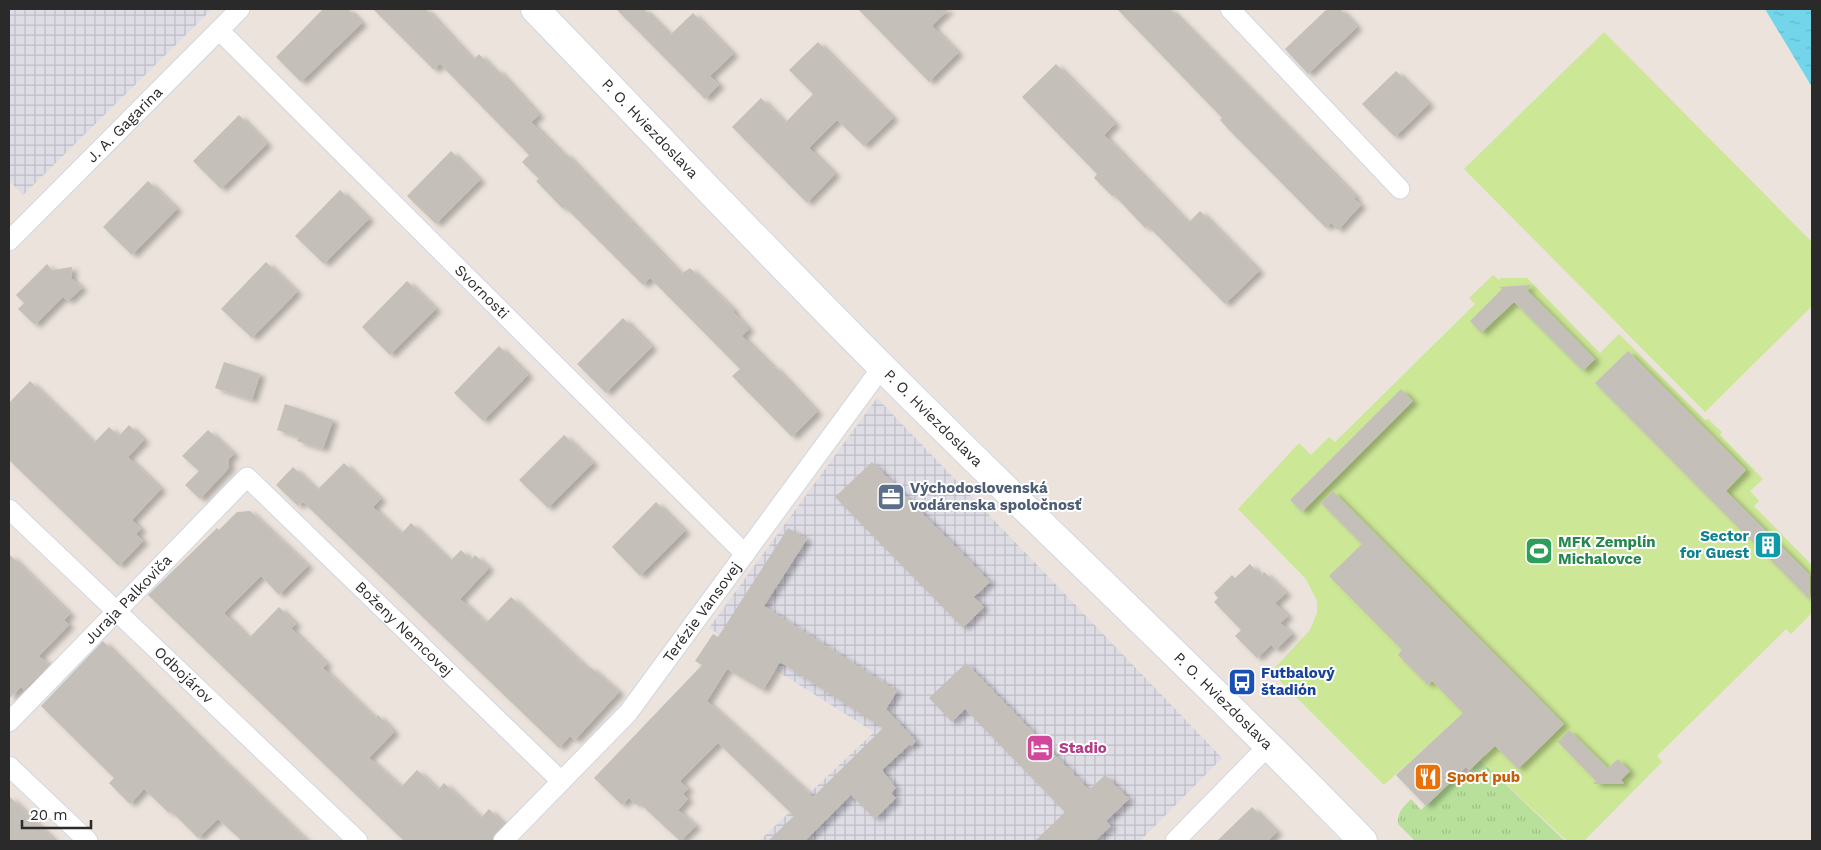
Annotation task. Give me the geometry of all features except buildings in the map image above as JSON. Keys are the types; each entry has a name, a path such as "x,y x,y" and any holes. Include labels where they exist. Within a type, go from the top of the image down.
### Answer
{"street":[{"name":"J. A. Gagarina","path":"9,242 240,9"},
{"name":"P. O. Hviezdoslava","path":"535,9 882,367 1051,534 1135,613 1362,841"},
{"path":"1230,9 1400,189"},
{"name":"Svornosti","path":"219,30 746,554"},
{"name":"Terézie Vansovej","path":"503,841 628,713 882,367"},
{"name":"Juraja Palkoviča","path":"9,722 247,477"},
{"name":"Boženy Nemcovej","path":"247,477 561,782"},
{"name":"Odbojárov","path":"9,508 358,841"},
{"path":"1175,841 1267,746"},
{"path":"9,766 88,841"}],"shaded area":[{"path":"9,9 212,9 23,195 9,180"},
{"path":"877,398 1222,758 1140,841 759,841 874,732 709,628"}],"green space":[{"path":"1604,32 1812,242 1812,306 1705,412 1464,169"},
{"name":"MFK Zemplín Michalovce","path":"1493,275 1499,280 1501,278 1527,278 1600,353 1619,334 1705,420 1708,419 1722,432 1720,435 1763,479 1750,491 1759,501 1754,506 1812,565 1812,613 1791,634 1786,629 1657,756 1662,762 1584,841 1567,841 1480,760 1448,727 1384,785 1271,672 1310,630 1317,613 1317,601 1306,579 1238,509 1299,443 1311,455 1329,437 1335,442 1475,304 1469,298"},
{"path":"1480,760 1565,841 1415,841 1398,824 1400,813 1411,799 1421,810 1456,777 1469,772"}],"water":[{"path":"1765,9 1812,9 1812,87"}],"place":[{"name":"Východoslovenská vodárenska spoločnosť","path":"891,497"},
{"name":"Sector for Guest","path":"1768,545"},
{"name":"MFK Zemplín Michalovce","path":"1539,551"},
{"name":"Futbalový štadión","path":"1242,682"},
{"name":"Stadio","path":"1040,748"},
{"name":"Sport pub","path":"1428,777"}]}
